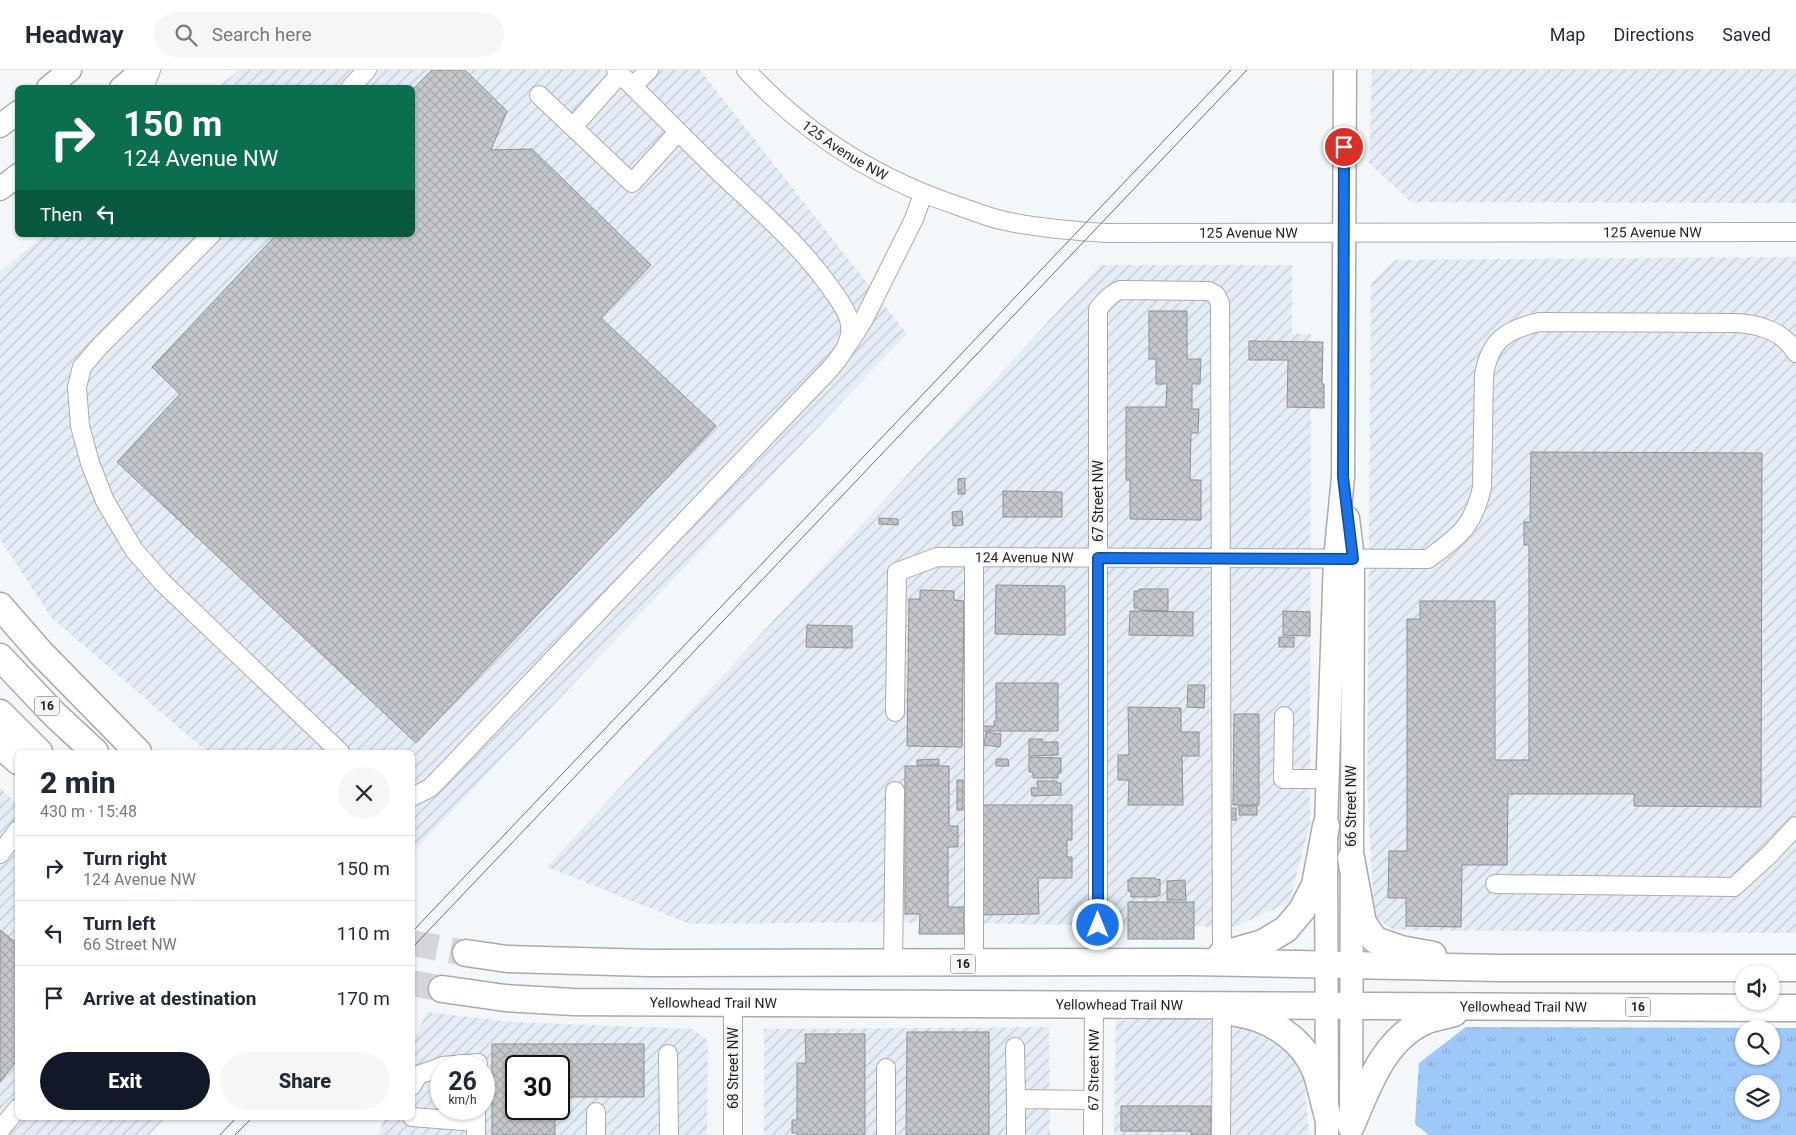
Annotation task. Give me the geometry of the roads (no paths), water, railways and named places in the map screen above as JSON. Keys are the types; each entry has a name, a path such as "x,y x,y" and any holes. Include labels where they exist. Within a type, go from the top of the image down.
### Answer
{"highway":[{"path":"0,606 41,653 136,750"},
{"name":"16","path":"0,657 54,714 93,750"},
{"path":"0,713 37,750"},
{"path":"0,745 15,758"},
{"path":"1222,959 1263,943 1286,930 1302,910 1315,885 1326,826"},
{"path":"1351,858 1363,923 1375,940 1401,949 1500,968"},
{"name":"16","path":"466,953 507,959 576,962 1098,964 1194,962 1222,959"},
{"path":"1222,959 1339,966 1796,968"},
{"name":"Yellowhead Trail NW","path":"442,988 504,998 573,1002 1094,1004 1190,1005 1222,1008 1339,1004 1796,1008"},
{"path":"1339,1128 1380,1063 1397,1040 1425,1021 1481,1006"},
{"path":"1222,1008 1260,1018 1301,1046 1316,1072 1339,1128"}],"main road":[{"path":"52,85 70,70"},
{"path":"124,85 142,70"},
{"name":"66 Street NW","path":"1339,966 1351,858 1343,477 1345,70"},
{"path":"0,126 15,114"},
{"path":"0,189 15,177"},
{"name":"66 Street NW","path":"1339,1128 1339,966 1326,826 1344,559"}],"street":[{"path":"145,85 151,70"},
{"path":"353,85 367,70"},
{"path":"633,86 649,70"},
{"name":"125 Avenue NW","path":"746,70 784,108 831,144 879,172 923,194 1004,221 1078,232 1796,232"},
{"path":"573,127 618,72 711,164 794,242 820,273 850,319 851,335 846,347"},
{"path":"539,95 632,183 678,132"},
{"path":"415,796 430,788 437,781 840,358 863,321 914,219 923,194"},
{"path":"209,237 99,347 82,367 77,387 80,426 90,463 105,501 134,550 162,582 338,750"},
{"name":"67 Street NW","path":"1098,964 1098,309 1114,292 1120,290 1209,291 1216,295 1220,303 1221,558"},
{"name":"124 Avenue NW","path":"895,712 897,572 937,557 1428,559 1460,534 1470,522 1477,506 1482,488 1484,375 1486,361 1492,348 1512,330 1539,322 1738,323 1765,327 1781,336 1792,346 1796,353"},
{"path":"974,557 974,964"},
{"path":"1221,558 1222,959"},
{"path":"1284,716 1283,780 1328,780"},
{"path":"893,964 895,791"},
{"path":"1495,884 1734,887 1796,826"},
{"path":"0,854 15,834"},
{"name":"68 Street NW","path":"733,1002 733,1135"},
{"name":"67 Street NW","path":"1093,1135 1094,1004"},
{"path":"1221,1135 1222,1008"},
{"path":"1015,1047 1016,1135"},
{"path":"668,1054 670,1135"},
{"path":"886,1068 886,1135"},
{"path":"415,1080 418,1075 430,1070"},
{"path":"1016,1100 1094,1100"},
{"path":"0,1130 15,1112"},
{"path":"596,1112 596,1135"},
{"path":"415,1117 476,1122"}],"tunnel":[{"path":"415,944 466,953"},
{"path":"415,984 442,989"}],"tram line":[{"path":"415,929 1231,70"},
{"path":"415,945 1247,70"},
{"path":"220,1135 234,1120"},
{"path":"235,1135 250,1120"}]}
